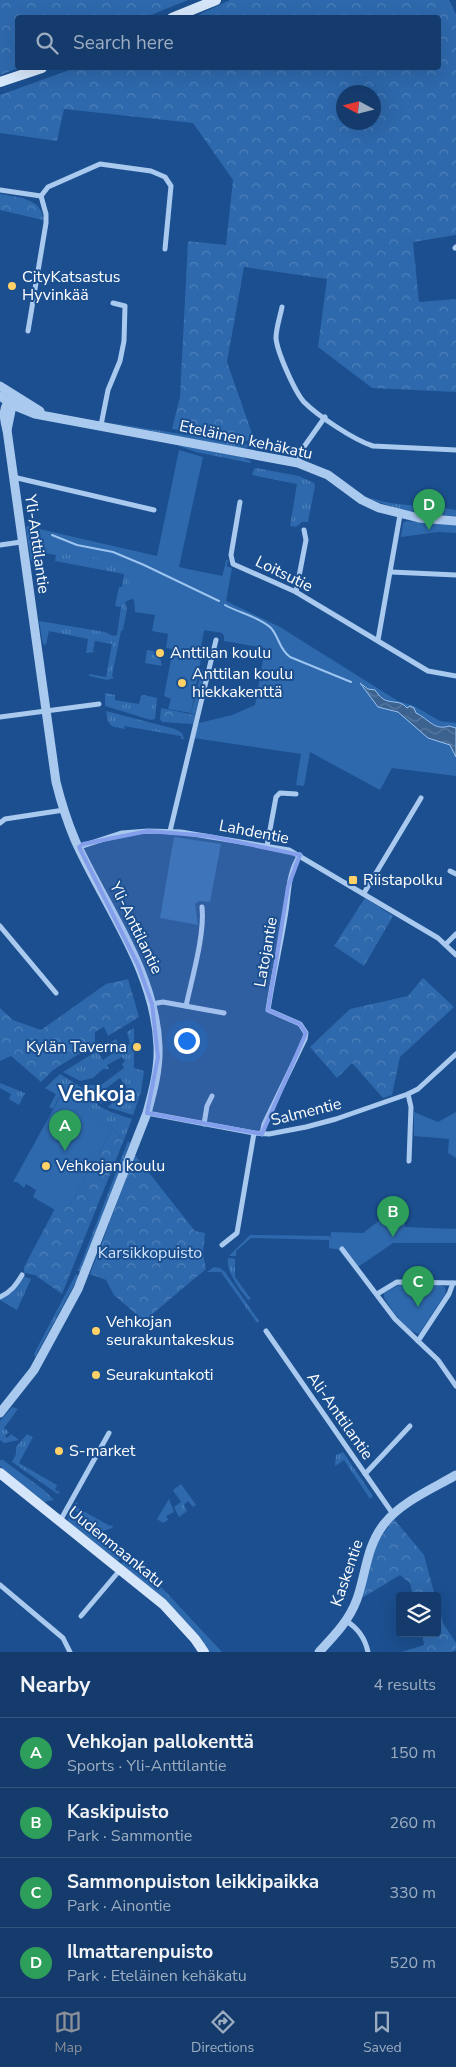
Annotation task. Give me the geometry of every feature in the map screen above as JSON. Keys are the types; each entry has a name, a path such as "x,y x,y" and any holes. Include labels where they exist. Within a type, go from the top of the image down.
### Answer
{"main road":[{"path":"179,15 216,0"},
{"path":"0,82 37,70"},
{"path":"0,86 12,79"},
{"name":"Uudenmaankatu","path":"0,1474 163,1604 196,1639 204,1652"}],"street":[{"path":"41,196 48,187 100,164 161,174 169,183 172,191 165,249"},
{"path":"0,190 41,196"},
{"path":"28,331 46,223 46,214 41,196"},
{"path":"101,425 108,390 120,360 124,341 125,306 113,303"},
{"path":"282,308 276,332 277,346 300,396 325,417 360,441 373,446 456,450"},
{"name":"Eteläinen kehäkatu","path":"0,386 8,400 35,414 49,415 298,463 328,476 362,500 400,515 456,521"},
{"name":"Yli-Anttilantie","path":"0,1413 34,1370 78,1289 147,1112 155,1082 158,1058 157,1029 152,1004 138,964 79,847 64,810 56,782 12,477 7,430 3,414 8,400"},
{"path":"298,463 301,451 325,417"},
{"path":"12,477 154,510"},
{"name":"Loitsutie","path":"240,502 231,561 233,564 296,592 428,671 456,676"},
{"path":"378,640 400,515"},
{"path":"296,592 306,540 304,530"},
{"path":"0,545 22,542"},
{"path":"391,572 456,575"},
{"path":"170,831 216,640"},
{"path":"0,717 99,704"},
{"path":"267,846 276,796 280,793 296,794"},
{"path":"364,893 421,798"},
{"path":"0,822 4,819 64,810"},
{"name":"Lahdentie","path":"79,847 122,833 170,831 289,850 438,938 456,956"},
{"name":"Latojantie","path":"262,1134 264,1124 306,1033 300,1024 268,1010 290,878 300,855"},
{"path":"450,871 456,874"},
{"path":"186,1006 203,916 202,907"},
{"path":"0,926 56,993"},
{"path":"446,944 456,934"},
{"path":"152,1004 163,1002 224,1013"},
{"name":"Salmentie","path":"147,1112 262,1134 306,1127 336,1119 408,1094 418,1088 456,1054"},
{"path":"408,1094 411,1107 410,1161"},
{"path":"204,1124 207,1106 212,1096"},
{"path":"222,1245 237,1233 254,1133"},
{"path":"342,1249 395,1319 443,1366 456,1386"},
{"path":"0,1297 9,1293 16,1286 22,1275"},
{"path":"376,1294 397,1282 454,1282 449,1294 418,1341"},
{"name":"Ali-Anttilantie","path":"266,1331 392,1514"},
{"path":"365,1474 410,1426"},
{"path":"59,1522 109,1433"},
{"name":"Kaskentie","path":"319,1652 346,1621 357,1598 374,1540 392,1514 456,1475"},
{"path":"81,1616 120,1570"},
{"path":"0,1585 63,1638 70,1652"},
{"path":"346,1621 360,1633 368,1652"}],"highlighted area":[{"path":"148,831 209,836 300,855 288,887 268,1010 300,1024 306,1033 262,1134 147,1113 158,1057 152,1004 138,965 79,847 83,844"}],"green space":[{"path":"0,0 188,0 151,15 15,15 15,69 0,75"},
{"path":"230,0 449,0 456,14 456,235 413,242 419,302 456,299 456,392 372,388 318,347 327,279 244,267 227,362 255,442 172,429 180,397 188,241 226,245 233,180 193,123 64,109 57,141 0,133 0,95 69,70 441,70 441,15 198,15"},
{"path":"0,194 21,198 34,203 39,207 43,220 0,210"},
{"path":"106,422 250,445 252,447 240,448"},
{"path":"178,444 241,457 251,461 250,463 196,452"},
{"path":"179,450 203,457 179,567 222,577 225,566 232,568 226,601 280,627 398,701 414,706 440,721 456,723 456,776 392,768 380,790 310,752 304,786 296,785 301,754 194,738 199,723 232,715 255,705 265,648 224,641 222,633 204,630 201,647 203,648 191,713 168,709 171,699 164,696 173,649 166,648 168,634 152,631 155,615 135,612 134,600 126,593 133,569 110,561 28,543 26,526 157,556"},
{"path":"256,468 299,476 314,483 308,522 302,522 296,527 290,526 297,484 252,475"},
{"path":"371,498 403,505 456,510 456,516 413,512 392,507"},
{"path":"406,521 456,525 456,533 438,532 401,537 403,523"},
{"path":"26,526 78,539 139,560 223,576 226,560 228,560 214,631 204,630 202,640 131,597 136,605 132,599 125,602 127,609 112,676 114,678 107,680 89,676 89,674 106,677 112,644 95,641 93,651 95,652 86,653 88,639 49,631 46,645 43,644 39,621 105,632 113,636 117,635 121,607 115,606 119,587 122,587 124,574 55,561 56,555 37,552 35,561 31,561"},
{"path":"147,650 165,653 160,657 162,666 145,663"},
{"path":"202,669 202,678 204,679 195,715 191,713"},
{"path":"105,693 115,695 115,700 139,704 141,696 144,695 157,698 155,719 151,720 105,706"},
{"path":"161,708 195,715 193,724 162,722 160,719"},
{"path":"106,711 175,729 182,733 184,739 181,739 181,736 124,726 125,729 113,726 109,723"},
{"path":"174,837 221,844 210,902 199,901 195,904 198,925 160,918"},
{"path":"365,898 393,916 364,966 334,946"},
{"path":"423,978 454,1007 400,1057 392,1095 383,1098 352,1063 337,1078 310,1047 350,1009 408,996"},
{"path":"128,979 139,1017 108,1036 104,1027 95,1032 95,1044 53,1070 41,1082 11,1056 0,1061 0,1008 13,1020 41,1030 106,984"},
{"path":"134,1028 134,1068 144,1071 141,1092 133,1115 107,1107 120,1098 127,1087 120,1078 101,1092 105,1098 101,1104 84,1085 101,1085 124,1068 122,1064 125,1061 122,1057 107,1065 109,1069 103,1069 93,1078 80,1081 63,1072 97,1051 103,1060 113,1053 110,1043 116,1039 121,1049 130,1044 127,1032"},
{"path":"60,1074 81,1087 99,1106 132,1119 123,1142 113,1128 59,1097 53,1109 49,1107 56,1094 45,1088"},
{"path":"0,1083 25,1093 19,1105 9,1099 11,1094 0,1088"},
{"path":"60,1097 113,1128 69,1207 59,1202 55,1210 33,1197 36,1190 26,1184 24,1188 17,1182 13,1182"},
{"path":"414,1112 438,1122 456,1112 456,1158 448,1153 449,1139 414,1136"},
{"path":"113,1128 123,1142 62,1294 35,1275 24,1273 24,1267 59,1201 69,1207"},
{"path":"128,1141 130,1143 81,1272 78,1271"},
{"name":"Karsikkopuisto","path":"135,1155 195,1231 205,1233 203,1254 206,1269 144,1321 114,1295 106,1280 90,1274"},
{"path":"398,1206 405,1206 405,1227 456,1229 456,1243 393,1243 355,1269 338,1249 329,1248 331,1232 363,1233"},
{"path":"250,1235 329,1236 351,1265 338,1249 329,1248 329,1240 251,1238 236,1251 236,1256 229,1256"},
{"path":"228,1258 235,1259 235,1277 251,1299 248,1300 234,1280 229,1269"},
{"path":"214,1267 220,1268 225,1272 259,1321 257,1323 221,1272 207,1272"},
{"path":"76,1274 79,1276 35,1357 34,1354"},
{"path":"23,1276 31,1279 17,1310 0,1300 16,1288"},
{"path":"399,1285 439,1285 445,1287 446,1293 419,1334 403,1324 394,1314 384,1297 384,1293"},
{"path":"12,1407 18,1409 4,1428 9,1432 5,1436 7,1438 11,1434 19,1440 4,1443 0,1440 0,1421"},
{"path":"27,1434 33,1437 19,1463 57,1485 55,1490 60,1492 58,1494 12,1462 16,1454 16,1447"},
{"path":"343,1452 373,1496 370,1499 344,1460 335,1466 336,1455"},
{"path":"0,1460 3,1460 44,1490 54,1500 44,1502 0,1466"},
{"path":"181,1484 196,1505 193,1507 188,1501 184,1505 187,1511 179,1517 174,1507 181,1502 173,1490"},
{"path":"169,1499 174,1512 166,1516 168,1520 163,1523 157,1519"},
{"path":"77,1502 76,1507 110,1526 113,1525 112,1528 103,1531 71,1508"},
{"path":"70,1513 124,1553 118,1561 69,1523 67,1516"},
{"path":"394,1519 424,1555 434,1592 412,1592 410,1583 400,1575 362,1598 375,1545"},
{"path":"128,1556 164,1590 222,1652 208,1652 168,1604 121,1564"},
{"path":"441,1616 443,1623 456,1643 456,1650 451,1652 402,1652 424,1645 423,1637 441,1637"}],"water":[{"path":"360,683 368,689 375,690 380,697 386,700 400,703 407,708 410,706 414,708 416,713 435,726 456,728 456,757 450,745 428,738 398,712 378,707"}],"waterway":[{"path":"52,535 77,545 113,552 219,601"},
{"path":"225,605 266,624 274,632 286,654 290,657 351,682"}],"place":[{"name":"CityKatsastus Hyvinkää","path":"12,286"},
{"name":"Ilmattarenpuisto","path":"429,530"},
{"name":"Anttilan koulu","path":"160,653"},
{"name":"Anttilan koulu hiekkakenttä","path":"182,683"},
{"name":"Riistapolku","path":"353,880"},
{"name":"Kylän Taverna","path":"137,1047"},
{"name":"Vehkojan pallokenttä","path":"65,1151"},
{"name":"Vehkojan koulu","path":"46,1166"},
{"name":"Kaskipuisto","path":"393,1237"},
{"name":"Sammonpuiston leikkipaikka","path":"418,1307"},
{"name":"Vehkojan seurakuntakeskus","path":"96,1331"},
{"name":"Seurakuntakoti","path":"96,1375"},
{"name":"S-market","path":"59,1451"}],"district":[{"name":"Vehkoja","path":"97,1094"}]}
